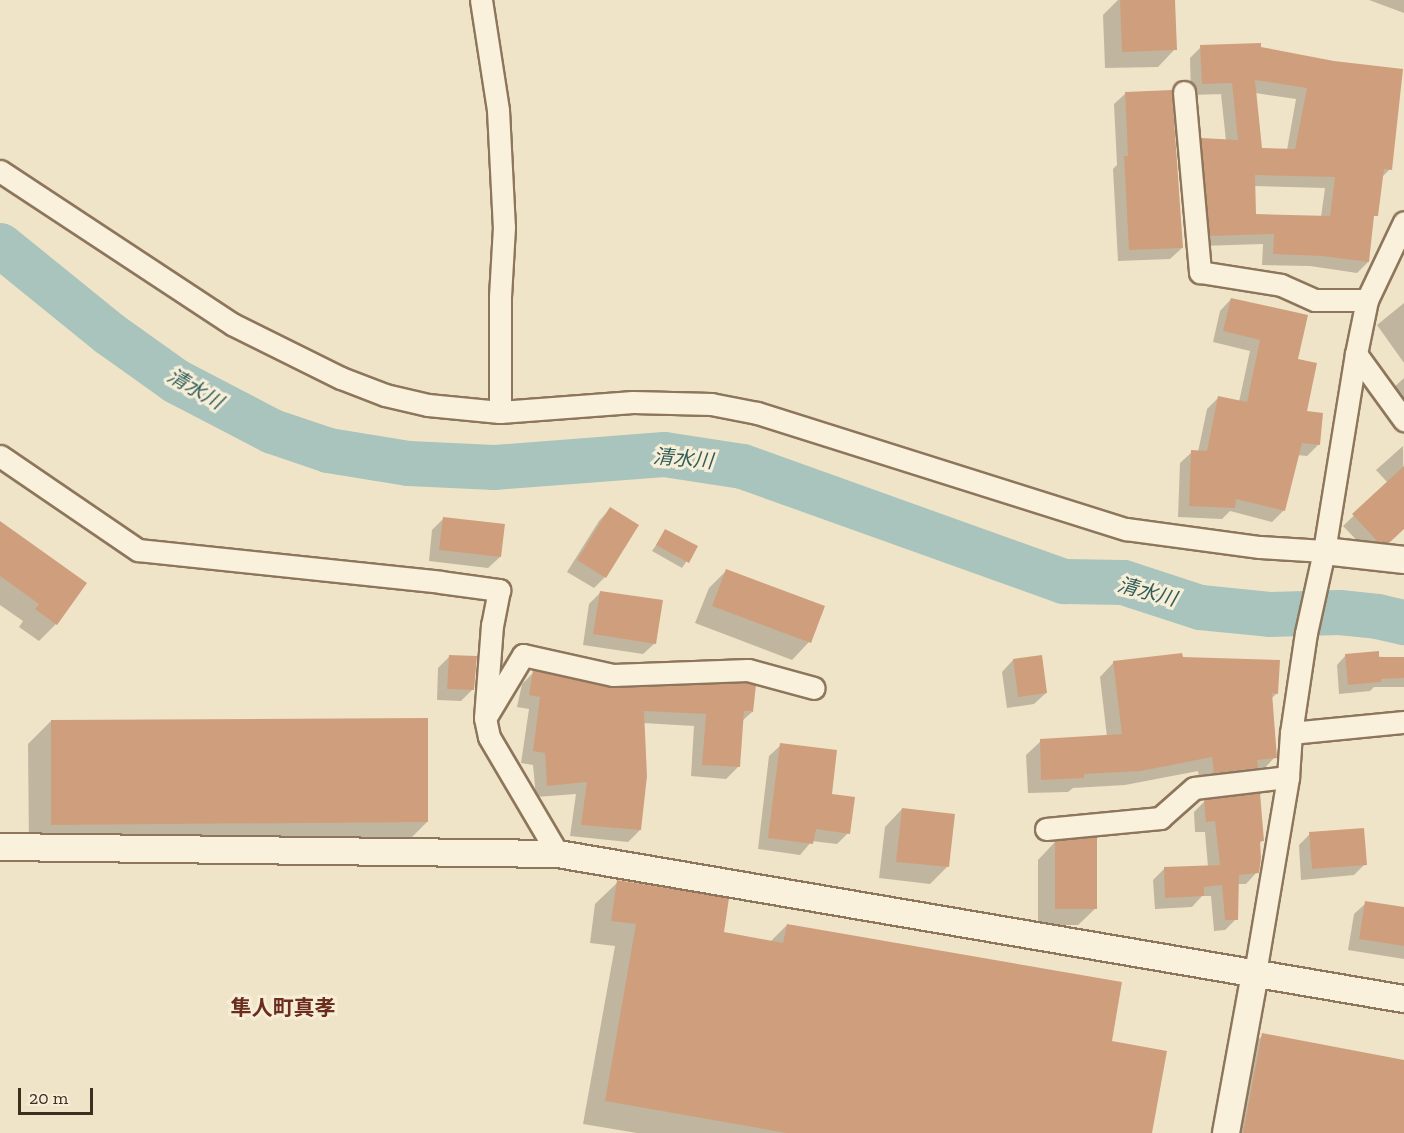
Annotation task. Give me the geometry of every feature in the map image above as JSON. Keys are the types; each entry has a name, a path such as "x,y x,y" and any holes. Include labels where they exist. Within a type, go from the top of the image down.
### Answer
{"street":[{"path":"481,0 498,110 502,203 500,412"},
{"path":"1184,92 1200,272 1281,285 1315,300 1367,300"},
{"path":"0,171 232,324 341,378 385,395 428,405 500,412 633,402 711,404 757,413 1126,529 1260,547 1404,560"},
{"path":"1226,1133 1256,973 1288,777 1291,733 1306,633 1324,551 1356,354 1367,300 1404,222"},
{"path":"1356,354 1404,420"},
{"path":"0,456 138,549 499,590 492,625 485,718 489,737 558,854"},
{"path":"485,718 523,655 613,675 748,670 814,688"},
{"path":"1291,733 1404,722"},
{"path":"1046,829 1160,818 1194,788 1288,777"},
{"path":"0,847 558,854 1404,999"}],"water":[{"path":"0,235 121,321 138,354 134,358 0,267"}],"building":[{"path":"1120,0 1175,0 1177,50 1122,52"},
{"path":"1261,43 1261,47 1334,61 1403,69 1392,170 1384,169 1378,216 1374,216 1369,262 1322,256 1273,254 1274,234 1210,236 1201,138 1238,140 1232,83 1202,84 1200,45","holes":["1255,80 1307,88 1295,149 1262,148","1255,175 1335,177 1330,216 1256,214"]},
{"path":"1172,90 1183,248 1129,250 1124,156 1128,156 1125,92"},
{"path":"1231,298 1308,315 1298,359 1317,363 1307,411 1323,413 1320,445 1302,443 1285,511 1236,499 1235,508 1189,506 1191,450 1207,451 1218,396 1247,402 1260,340 1223,331"},
{"path":"1404,466 1404,529 1389,543 1378,542 1352,514"},
{"path":"610,507 639,525 606,578 577,560"},
{"path":"443,517 505,524 501,557 439,550"},
{"path":"0,521 87,583 57,625 35,609 39,604 0,576"},
{"path":"665,529 698,546 689,563 656,545"},
{"path":"726,569 825,606 811,643 712,606"},
{"path":"600,591 663,600 656,644 593,634"},
{"path":"1379,651 1379,657 1404,657 1404,678 1381,679 1381,682 1348,685 1345,654"},
{"path":"1182,653 1183,657 1280,660 1278,694 1272,693 1277,758 1257,760 1258,768 1214,773 1212,757 1141,771 1084,774 1084,778 1041,780 1040,739 1122,734 1113,661"},
{"path":"449,655 477,656 474,690 447,689"},
{"path":"1042,655 1047,693 1018,697 1013,659"},
{"path":"533,670 613,688 747,683 756,685 753,712 744,711 740,767 702,765 706,714 644,711 647,776 641,830 581,825 587,782 547,786 545,753 533,751 540,697 529,695"},
{"path":"428,718 428,822 51,825 51,720"},
{"path":"780,743 837,750 832,794 855,797 850,834 816,829 813,844 768,838"},
{"path":"1260,793 1264,841 1260,841 1259,873 1239,875 1238,920 1225,920 1222,885 1204,887 1204,896 1165,898 1164,867 1220,865 1215,821 1206,822 1204,800"},
{"path":"902,808 955,814 949,867 896,862"},
{"path":"1364,828 1367,865 1312,869 1309,832"},
{"path":"1097,837 1097,909 1055,909 1055,841"},
{"path":"617,880 729,898 724,932 783,943 787,924 1122,982 1112,1041 1167,1051 1152,1133 786,1133 605,1101 636,924 611,921"},
{"path":"1365,901 1404,907 1404,946 1359,939"},
{"path":"1262,1033 1404,1060 1404,1133 1243,1133"}],"waterway":[{"name":"清水川","path":"0,245 110,334 176,381 272,431 328,450 408,463 494,467 664,454 742,466 1064,581 1123,582 1200,607 1269,614 1339,612 1377,616 1404,622"}],"district":[{"name":"隼人町真孝","path":"283,1008"}]}
